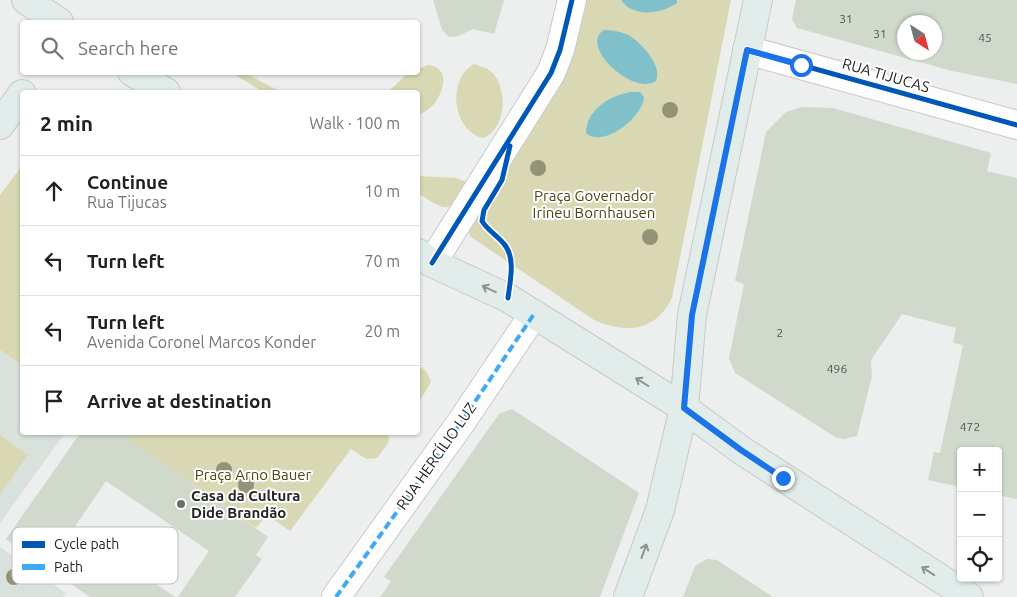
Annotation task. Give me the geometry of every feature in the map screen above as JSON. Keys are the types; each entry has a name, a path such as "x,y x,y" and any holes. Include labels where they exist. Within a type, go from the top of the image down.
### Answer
{"main road":[{"path":"26,0 59,16"},
{"path":"628,597 660,510 684,408 692,315 758,0"},
{"path":"24,90 31,75"},
{"path":"137,75 163,90"},
{"path":"0,125 20,97"},
{"path":"425,258 508,298 534,314 684,408 741,450 970,597"}],"street":[{"path":"425,258 551,73 560,50 572,0"},
{"name":"RUA TIJUCAS","path":"747,50 1017,125"},
{"name":"RUA HERCÍLIO LUZ","path":"336,597 462,421 534,314"}],"shaded area":[{"path":"0,350 20,364 20,435 64,435 0,523"},
{"path":"0,547 12,555 12,584 53,584 66,593 63,597 0,597"}],"green space":[{"name":"Praça Governador Irineu Bornhausen","path":"583,0 731,0 672,298 657,318 639,327 617,327 594,320 471,237 467,229"},
{"path":"474,64 487,69 495,77 500,85 502,96 503,106 497,126 483,138 465,126 457,104 459,81 465,71"},
{"path":"428,65 439,70 442,74 443,84 442,90 434,103 420,115 420,90 390,90 406,75 420,75 420,68"},
{"path":"235,75 249,75 277,90 260,90"},
{"path":"20,169 20,364 0,350 0,195"},
{"path":"420,176 456,178 472,184 453,205 443,207 420,194"},
{"path":"420,367 427,372 431,382 420,401"},
{"path":"0,435 28,455 0,494"},
{"name":"Praça Arno Bauer","path":"122,435 388,435 389,442 377,458 366,459 351,449 290,531 267,515 256,528"}],"water":[{"path":"621,0 677,0 677,3 655,12 640,12 626,6"},
{"path":"604,30 630,36 640,45 654,62 657,75 656,81 646,84 635,82 623,76 612,67 603,57 598,47 598,37"},
{"path":"640,92 644,97 642,105 630,121 612,134 602,137 593,137 586,133 590,117 601,105 615,96"}],"building":[{"path":"433,0 504,0 494,34 473,29 458,36 449,37 442,30"},
{"path":"796,0 1017,0 1017,84 952,71 912,60 942,60 942,15 897,15 897,56 797,28 792,19"},
{"path":"802,107 833,108 991,153 987,171 1017,178 1017,499 1002,496 1002,447 957,447 957,486 928,480 934,452 940,453 963,345 953,343 956,328 902,314 871,360 872,376 857,436 843,439 835,437 735,373 729,358 744,284 735,281 766,132 786,112"},
{"path":"512,409 639,493 600,597 380,597 391,581 384,577 499,414"},
{"name":"Casa da Cultura Dide Brandão","path":"79,435 123,435 268,537 256,555 262,559 235,597 178,597 209,551 178,530 178,527 174,527 106,481 75,527 14,527"},
{"name":"Casa da Cultura Dide Brandão","path":"12,530 12,543 6,539"},
{"path":"707,559 717,560 773,597 683,597 695,566"},
{"name":"Casa da Cultura Dide Brandão","path":"71,584 156,584 175,597 90,597"}],"marked path":[{"path":"336,597 462,421 534,314"}],"cycle path":[{"path":"432,263 551,73 560,50 572,0"},
{"path":"747,50 1017,125"},
{"path":"508,298 511,277 508,249 482,221 484,210 502,180 510,146"}],"place":[{"name":"Casa da Cultura Dide Brandão","path":"181,504"}],"route":[{"path":"783,478 684,408 692,315 747,50 801,65"}]}
